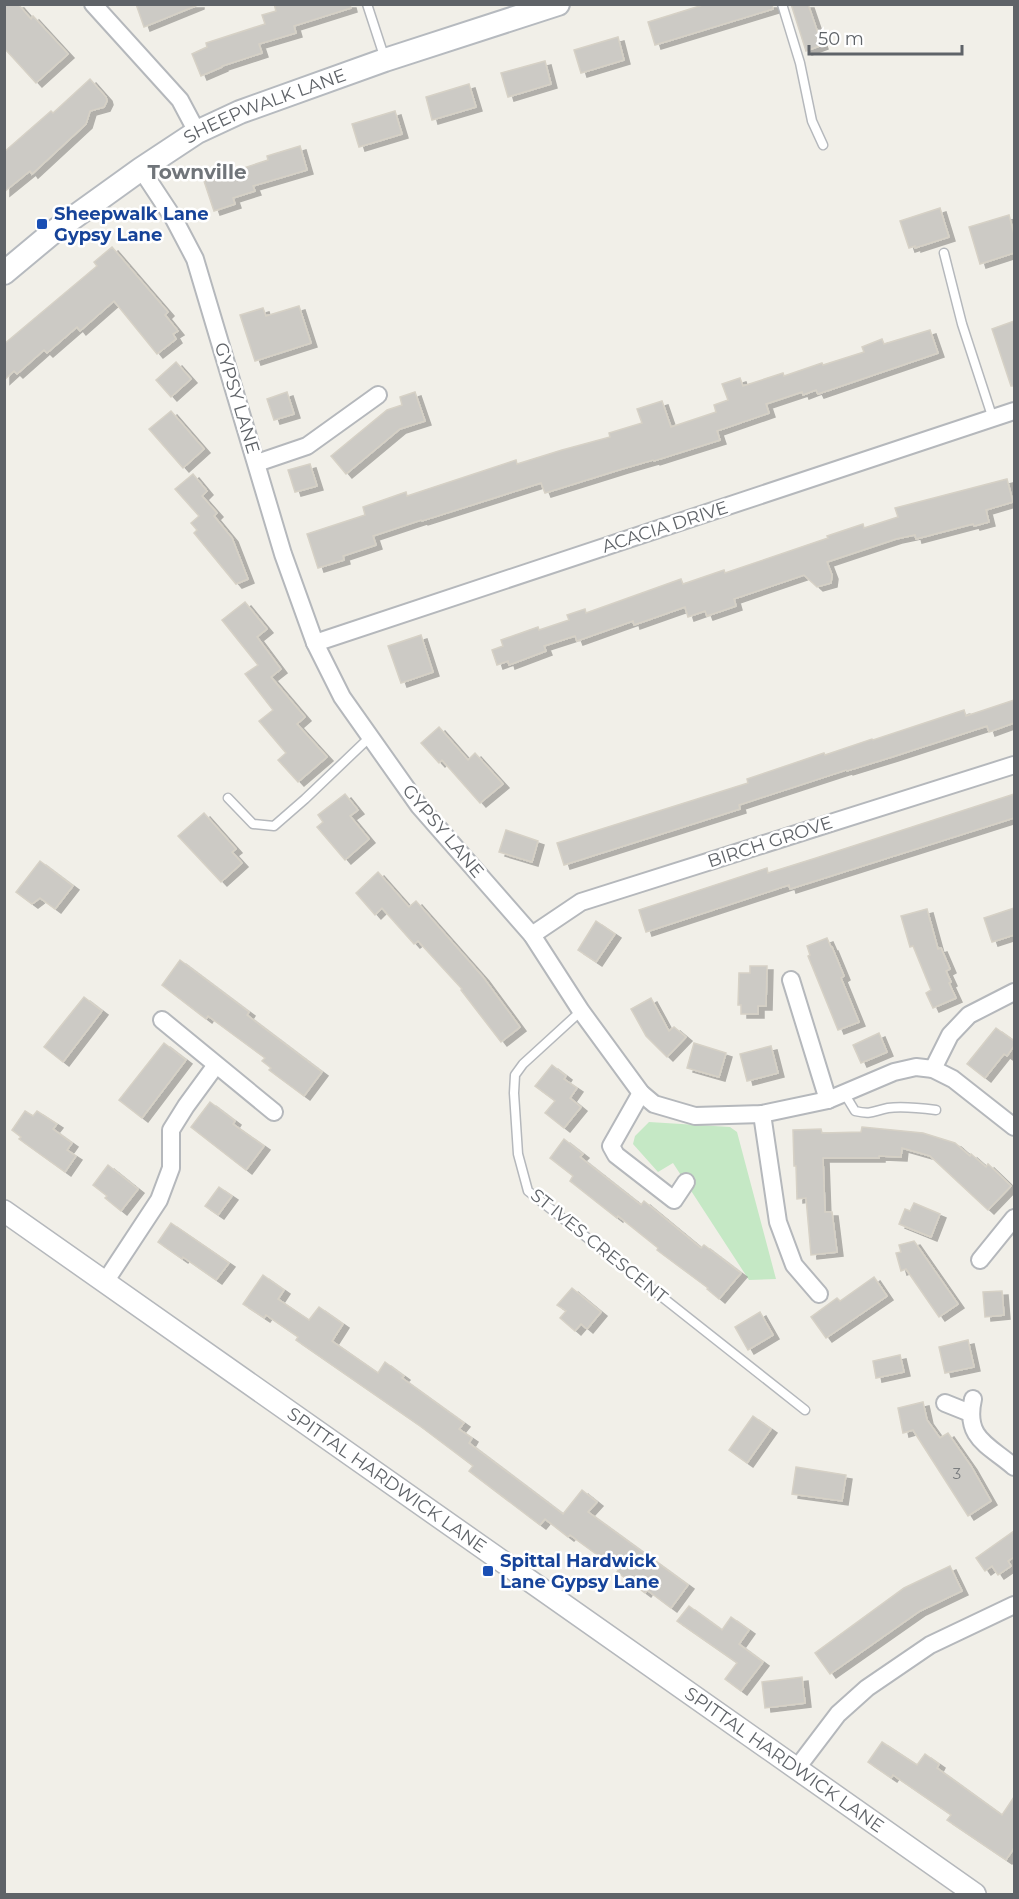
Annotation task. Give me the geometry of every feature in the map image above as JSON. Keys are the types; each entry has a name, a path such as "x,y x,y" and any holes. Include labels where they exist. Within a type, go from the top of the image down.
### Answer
{"main road":[{"name":"SHEEPWALK LANE","path":"4,273 52,233 197,132 240,112 385,60 558,4"}],"street":[{"path":"93,4 180,100 197,132"},
{"name":"GYPSY LANE","path":"141,169 174,219 195,260 283,554 315,643 342,697 419,806 532,935 609,1052 641,1093 654,1104 695,1116 762,1114 828,1100 894,1072 915,1067 933,1069"},
{"path":"257,463 307,446 378,395"},
{"name":"ACACIA DRIVE","path":"315,643 1014,411"},
{"name":"BIRCH GROVE","path":"532,935 581,902 1014,765"},
{"path":"791,980 828,1100"},
{"path":"1014,992 969,1015 950,1035 933,1069 959,1084 1014,1127"},
{"path":"162,1020 274,1112"},
{"path":"105,1282 159,1200 171,1168 171,1130 216,1065"},
{"path":"641,1093 611,1146 616,1155 674,1200 686,1182"},
{"path":"762,1114 778,1222 794,1266 819,1294"},
{"name":"SPITTAL HARDWICK LANE","path":"4,1211 975,1894"},
{"path":"980,1260 1014,1218"},
{"path":"945,1403 971,1406 974,1429 981,1441 1014,1467"},
{"path":"797,1768 838,1714 867,1688 930,1645 1014,1605"}],"lane":[{"path":"367,4 385,60"},
{"path":"782,4 800,63 812,121 823,145"},
{"path":"944,253 962,324 993,419"},
{"path":"228,798 253,824 274,826 370,737"},
{"name":"ST IVES CRESCENT","path":"581,1011 523,1064 515,1075 518,1154 528,1191 805,1410"},
{"path":"844,1093 855,1111 868,1114 887,1108 911,1107 936,1110"}],"green space":[{"path":"649,1122 730,1127 737,1132 776,1279 749,1280 673,1163 658,1172 633,1144 635,1136"}],"building":[{"path":"4,4 18,4 31,19 33,16 68,54 36,83 4,48"},
{"path":"136,4 198,4 198,5 144,27"},
{"path":"274,4 350,4 351,8 294,26 296,33 259,44 262,53 222,66 201,76 192,54 207,47 206,43 265,24 262,15 276,11"},
{"path":"706,4 772,4 773,9 655,45 648,22"},
{"path":"791,4 808,4 822,45 806,51"},
{"path":"618,37 624,60 581,73 574,50"},
{"path":"545,61 551,84 508,97 501,73"},
{"path":"90,79 106,97 104,107 90,111 86,124 32,174 30,171 4,192 4,152 51,111 53,113"},
{"path":"469,84 476,107 432,120 426,97"},
{"path":"395,111 402,134 359,147 352,124"},
{"path":"300,146 307,170 253,186 255,191 233,198 235,204 214,211 204,181 268,160 267,156"},
{"path":"940,208 949,237 909,248 900,221"},
{"path":"1009,215 1014,234 1014,253 980,264 969,227"},
{"path":"112,247 168,312 165,315 178,331 173,334 176,339 157,354 114,301 80,331 77,327 47,353 44,350 17,374 14,371 4,380 4,344 97,266 94,262"},
{"path":"299,306 311,343 255,361 240,315 263,308 266,316"},
{"path":"1014,321 1014,386 1011,386 992,329"},
{"path":"930,330 938,353 818,394 816,390 803,395 802,392 766,404 769,413 717,431 720,440 545,493 541,483 421,520 373,536 376,545 343,556 344,560 318,568 307,534 365,515 363,507 406,492 407,496 516,460 517,464 610,437 609,433 642,423 637,409 662,401 671,427 716,412 714,405 728,400 722,384 740,378 743,386 783,373 784,376 864,352 862,347 882,339 884,344"},
{"path":"176,362 191,379 171,397 156,380"},
{"path":"287,392 294,414 274,420 267,399"},
{"path":"415,392 425,421 400,429 346,474 331,456 387,410 402,405 400,397"},
{"path":"171,411 204,449 183,468 149,429"},
{"path":"310,464 317,486 295,492 288,470"},
{"path":"193,474 207,491 202,496 217,513 214,516 232,538 248,579 236,584 194,533 197,530 191,523 199,516 175,489"},
{"path":"1007,479 1013,502 986,510 989,522 916,539 915,535 896,539 827,562 832,575 831,583 817,587 804,575 734,599 736,606 707,616 705,611 688,617 685,607 634,625 633,621 577,641 575,636 544,646 546,651 509,665 508,661 497,665 492,650 503,646 501,640 538,627 539,630 569,620 567,615 585,609 586,613 681,579 683,584 724,570 725,573 863,524 864,528 898,517 895,508"},
{"path":"245,602 267,629 257,637 281,669 271,677 305,717 297,724 327,757 298,782 278,760 286,753 259,721 273,710 245,674 258,665 222,620"},
{"path":"421,635 433,672 401,683 388,646"},
{"path":"1014,700 1014,723 989,732 987,726 846,770 739,805 740,809 564,865 557,843 748,783 747,779 824,753 825,755 964,710 966,716"},
{"path":"439,727 468,760 475,753 503,784 480,803 442,760 439,763 421,743"},
{"path":"345,794 358,810 350,816 369,839 345,860 317,827 323,822 318,815"},
{"path":"1014,794 1014,818 790,889 789,885 646,932 639,910 767,868 768,873"},
{"path":"204,813 236,849 232,852 242,863 221,882 178,836"},
{"path":"506,830 538,841 532,862 499,852"},
{"path":"40,861 73,886 55,909 40,898 32,904 16,892"},
{"path":"378,872 409,907 416,901 483,977 520,1027 501,1042 462,989 418,941 414,944 382,908 375,915 356,893"},
{"path":"1014,908 1014,935 992,942 984,918"},
{"path":"927,909 938,949 941,948 950,969 946,971 956,998 933,1008 926,993 931,990 913,946 910,947 901,916"},
{"path":"596,921 615,934 596,962 578,950"},
{"path":"827,938 844,976 841,978 859,1022 838,1030 808,956 810,955 807,946"},
{"path":"180,960 249,1012 247,1015 322,1072 304,1096 269,1070 271,1068 262,1061 265,1058 208,1016 206,1019 162,985"},
{"path":"750,966 767,966 766,1006 758,1006 758,1014 741,1014 741,1005 738,1005 739,973 750,973"},
{"path":"84,997 102,1011 63,1062 44,1047"},
{"path":"651,998 669,1031 674,1027 686,1037 667,1057 646,1036 631,1009"},
{"path":"996,1028 1014,1041 1014,1046 1007,1056 1004,1054 985,1078 967,1064"},
{"path":"879,1033 887,1052 861,1063 853,1045"},
{"path":"164,1043 186,1060 142,1118 119,1100"},
{"path":"694,1043 726,1053 719,1077 687,1068"},
{"path":"771,1046 778,1073 747,1081 740,1054"},
{"path":"552,1065 566,1076 564,1079 577,1088 570,1098 581,1107 564,1128 545,1113 555,1101 535,1086"},
{"path":"210,1102 235,1121 233,1124 264,1146 246,1170 191,1127"},
{"path":"25,1111 33,1116 37,1111 57,1124 53,1129 72,1143 67,1150 76,1156 65,1172 19,1139 21,1137 12,1130"},
{"path":"862,1127 923,1133 955,1143 986,1167 988,1164 1011,1186 988,1210 930,1156 902,1148 901,1157 823,1158 825,1212 832,1212 837,1252 811,1255 806,1198 797,1199 793,1130 821,1129 822,1133 861,1132"},
{"path":"564,1139 583,1154 580,1157 641,1205 644,1201 701,1248 704,1245 741,1273 719,1299 618,1216 617,1218 570,1181 573,1176 550,1158"},
{"path":"108,1165 138,1189 121,1211 93,1185"},
{"path":"219,1187 232,1196 218,1215 205,1206"},
{"path":"914,1203 940,1214 931,1237 899,1224 905,1209 910,1211"},
{"path":"171,1223 229,1263 216,1280 158,1242"},
{"path":"914,1241 958,1304 939,1317 906,1269 901,1271 896,1253 901,1252 899,1245"},
{"path":"263,1275 284,1290 278,1299 309,1320 319,1307 343,1324 332,1341 378,1373 385,1362 404,1376 402,1378 464,1423 459,1429 472,1438 469,1443 563,1514 582,1490 597,1502 588,1512 688,1585 671,1608 647,1590 645,1593 617,1572 618,1570 545,1519 540,1525 469,1471 473,1466 420,1426 296,1340 298,1337 266,1315 264,1318 243,1304"},
{"path":"874,1277 887,1296 826,1338 811,1317 837,1298 840,1301"},
{"path":"572,1288 601,1312 587,1329 581,1324 575,1331 560,1318 566,1311 557,1305"},
{"path":"1002,1291 1004,1315 985,1317 983,1292"},
{"path":"760,1312 773,1335 748,1350 735,1327"},
{"path":"968,1340 974,1367 945,1373 939,1347"},
{"path":"900,1355 904,1372 876,1378 873,1361"},
{"path":"923,1402 927,1420 940,1438 948,1433 971,1466 991,1501 968,1516 913,1430 903,1433 898,1408"},
{"path":"753,1416 771,1429 747,1463 729,1450"},
{"path":"796,1467 846,1475 842,1501 792,1494"},
{"path":"1014,1531 1014,1557 1008,1561 1011,1566 998,1575 992,1566 985,1571 976,1558"},
{"path":"950,1566 962,1591 920,1611 830,1674 815,1653 904,1588"},
{"path":"689,1606 722,1630 731,1617 749,1630 739,1644 763,1662 741,1691 725,1679 737,1663 677,1621"},
{"path":"802,1677 805,1703 765,1708 762,1682"},
{"path":"882,1742 917,1765 925,1754 939,1764 937,1768 1002,1815 1014,1797 1014,1848 1006,1860 947,1820 951,1815 893,1775 891,1778 868,1762"}],"place":[{"name":"Sheepwalk Lane Gypsy Lane","path":"42,224"},
{"name":"Spittal Hardwick Lane Gypsy Lane","path":"488,1571"}],"district":[{"name":"Townville","path":"197,172"}]}
